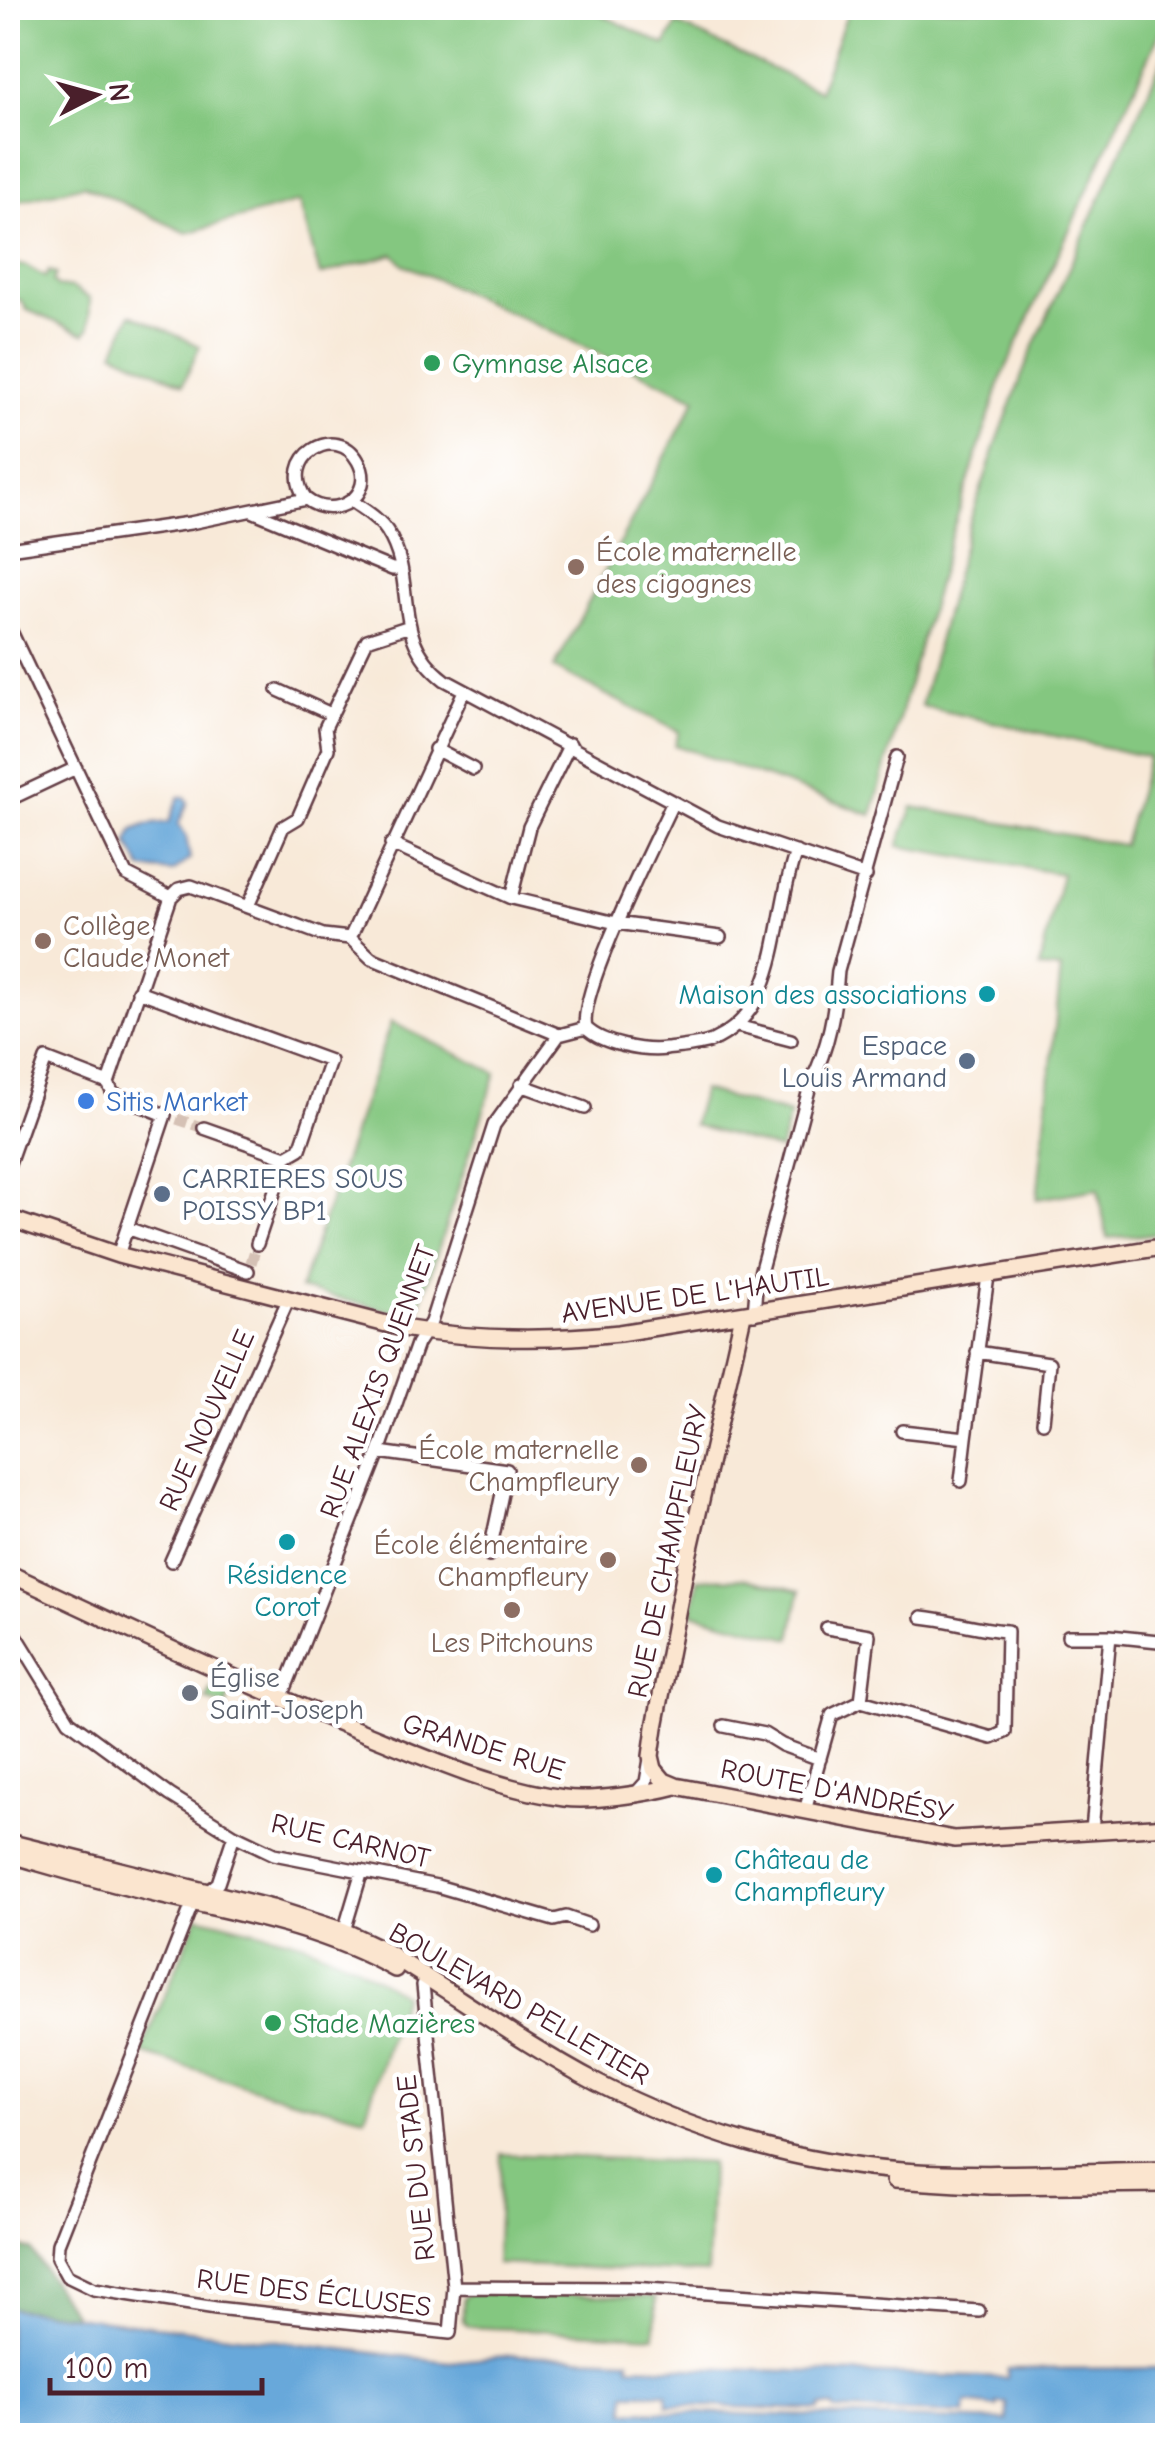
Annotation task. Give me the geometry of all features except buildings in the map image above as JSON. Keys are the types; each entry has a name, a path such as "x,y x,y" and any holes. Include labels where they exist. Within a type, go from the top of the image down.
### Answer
{"street":[{"path":"331,444 351,452 362,471 362,482 352,501 333,509 306,499 298,483 299,466 311,450 331,444"},
{"path":"8,548 252,511 306,499"},
{"path":"352,501 384,527 400,569 414,646 429,668 464,692 570,744 672,804 718,826 866,876"},
{"path":"252,511 392,570 400,569"},
{"path":"8,625 126,874 172,896"},
{"path":"248,906 282,827 298,818 328,750 325,728 368,640 410,626"},
{"path":"278,690 332,714"},
{"path":"350,938 464,692"},
{"path":"511,898 529,827 570,744"},
{"path":"435,749 473,769"},
{"path":"748,1314 811,1082 823,1058 836,1006 838,971 898,757"},
{"path":"8,800 76,768"},
{"path":"672,804 616,923 584,1012 586,1028 596,1037 660,1050 709,1042 737,1026 758,997 770,969 784,889 796,852"},
{"path":"391,844 511,898 616,923 720,937"},
{"path":"108,1083 172,896 191,886 322,935 350,938 371,958 560,1035 586,1028"},
{"path":"138,991 330,1061 300,1149 286,1157 257,1244"},
{"path":"737,1026 791,1040"},
{"name":"RUE ALEXIS QUENNET","path":"281,1699 430,1322 494,1125 560,1035"},
{"path":"8,1166 46,1059 108,1083 114,1094 171,1117 118,1254"},
{"path":"521,1085 585,1108"},
{"path":"204,1128 286,1157"},
{"name":"AVENUE DE L'HAUTIL","path":"8,1218 242,1288 450,1336 554,1338 609,1334 1164,1246"},
{"path":"127,1228 249,1267 242,1288"},
{"path":"961,1480 988,1276"},
{"name":"RUE NOUVELLE","path":"170,1561 288,1300"},
{"name":"RUE DE CHAMPFLEURY","path":"651,1756 686,1566 748,1314"},
{"path":"978,1352 1048,1363 1043,1422"},
{"path":"902,1431 966,1438"},
{"path":"379,1452 507,1470 489,1555"},
{"name":"GRANDE RUE","path":"9,1576 281,1699 424,1758 519,1788 584,1800 676,1786"},
{"path":"805,1810 832,1715 861,1701 992,1738 1005,1732 1008,1631 975,1629 957,1620 922,1617"},
{"name":"RUE CARNOT","path":"8,1622 69,1721 170,1795 234,1834 274,1854 437,1886 554,1920 566,1916 589,1925"},
{"path":"826,1628 869,1635 861,1701"},
{"path":"1068,1636 1168,1642"},
{"path":"1092,1830 1110,1636"},
{"path":"724,1726 764,1734 820,1759"},
{"path":"651,1756 658,1774 676,1786"},
{"path":"638,1791 646,1782 651,1756"},
{"name":"ROUTE D'ANDRÉSY","path":"676,1786 954,1839 1168,1826"},
{"name":"RUE DES ÉCLUSES","path":"234,1834 218,1883 200,1898 58,2244 57,2258 67,2276 94,2289 198,2305 450,2333 454,2287 630,2288 979,2311"},
{"name":"BOULEVARD PELLETIER","path":"8,1842 342,1942 423,1984 595,2090 706,2138 819,2166 919,2183 1168,2184"},
{"name":"BOULEVARD PELLETIER","path":"8,1854 200,1898 272,1908 344,1931 378,1947 598,2083 654,2109 768,2148 862,2166 923,2172 1168,2170"},
{"path":"344,1931 362,1871"},
{"name":"RUE DU STADE","path":"423,1984 454,2287"}],"green space":[{"path":"8,8 587,8 665,45 677,24 819,91 849,8 1167,8 1167,17 1001,379 949,542 872,815 675,745 679,732 554,668 696,398 403,264 394,254 320,275 299,202 187,233 84,185 8,204"},
{"path":"1167,49 1167,1233 1107,1238 1098,1189 1037,1199 1061,969 1039,968 1062,874 898,846 913,807 1123,845 1148,757 921,706 968,527 999,436 1029,357"},
{"path":"10,264 26,266 45,277 49,271 56,274 53,281 57,286 73,288 90,299 89,329 84,334 27,310 21,300 8,300"},
{"path":"131,314 200,346 183,384 114,352"},
{"path":"391,1022 496,1073 416,1317 300,1289"},
{"path":"702,1090 790,1114 780,1150 693,1125"},
{"path":"745,1578 800,1591 791,1639 692,1613 698,1579"},
{"path":"217,1680 231,1686 226,1707 206,1700"},
{"name":"Stade Mazières","path":"198,1916 302,1942 355,1965 403,1994 365,2117 269,2093 141,2053"},
{"path":"501,2154 711,2163 707,2273 496,2264"},
{"path":"8,2245 31,2250 75,2316 8,2308"},
{"path":"470,2292 656,2297 655,2336 469,2327 463,2322 463,2298"}],"water":[{"path":"179,797 188,802 178,825 186,835 190,859 173,872 142,869 128,843 133,830 169,822"},
{"path":"8,2308 450,2362 515,2355 629,2359 629,2366 1007,2378 1008,2369 1167,2368 1167,2435 8,2435","holes":["626,2393 667,2393 667,2405 819,2410 820,2406 834,2410 965,2414 966,2403 997,2407 997,2403 1007,2403 1007,2421 626,2411"]}],"tunnel":[{"path":"177,1119 204,1128"},
{"path":"251,1263 257,1244"}],"place":[{"name":"Gymnase Alsace","path":"432,363"},
{"name":"École maternelle des cigognes","path":"576,567"},
{"name":"Collège Claude Monet","path":"43,941"},
{"name":"Maison des associations","path":"987,994"},
{"name":"Espace Louis Armand","path":"967,1061"},
{"name":"Sitis Market","path":"86,1101"},
{"name":"CARRIERES SOUS POISSY BP1","path":"162,1194"},
{"name":"École maternelle Champfleury","path":"639,1465"},
{"name":"Résidence Corot","path":"287,1542"},
{"name":"École élémentaire Champfleury","path":"608,1560"},
{"name":"Les Pitchouns","path":"512,1610"},
{"name":"Église Saint-Joseph","path":"190,1693"},
{"name":"Château de Champfleury","path":"714,1875"},
{"name":"Stade Mazières","path":"273,2023"}]}
